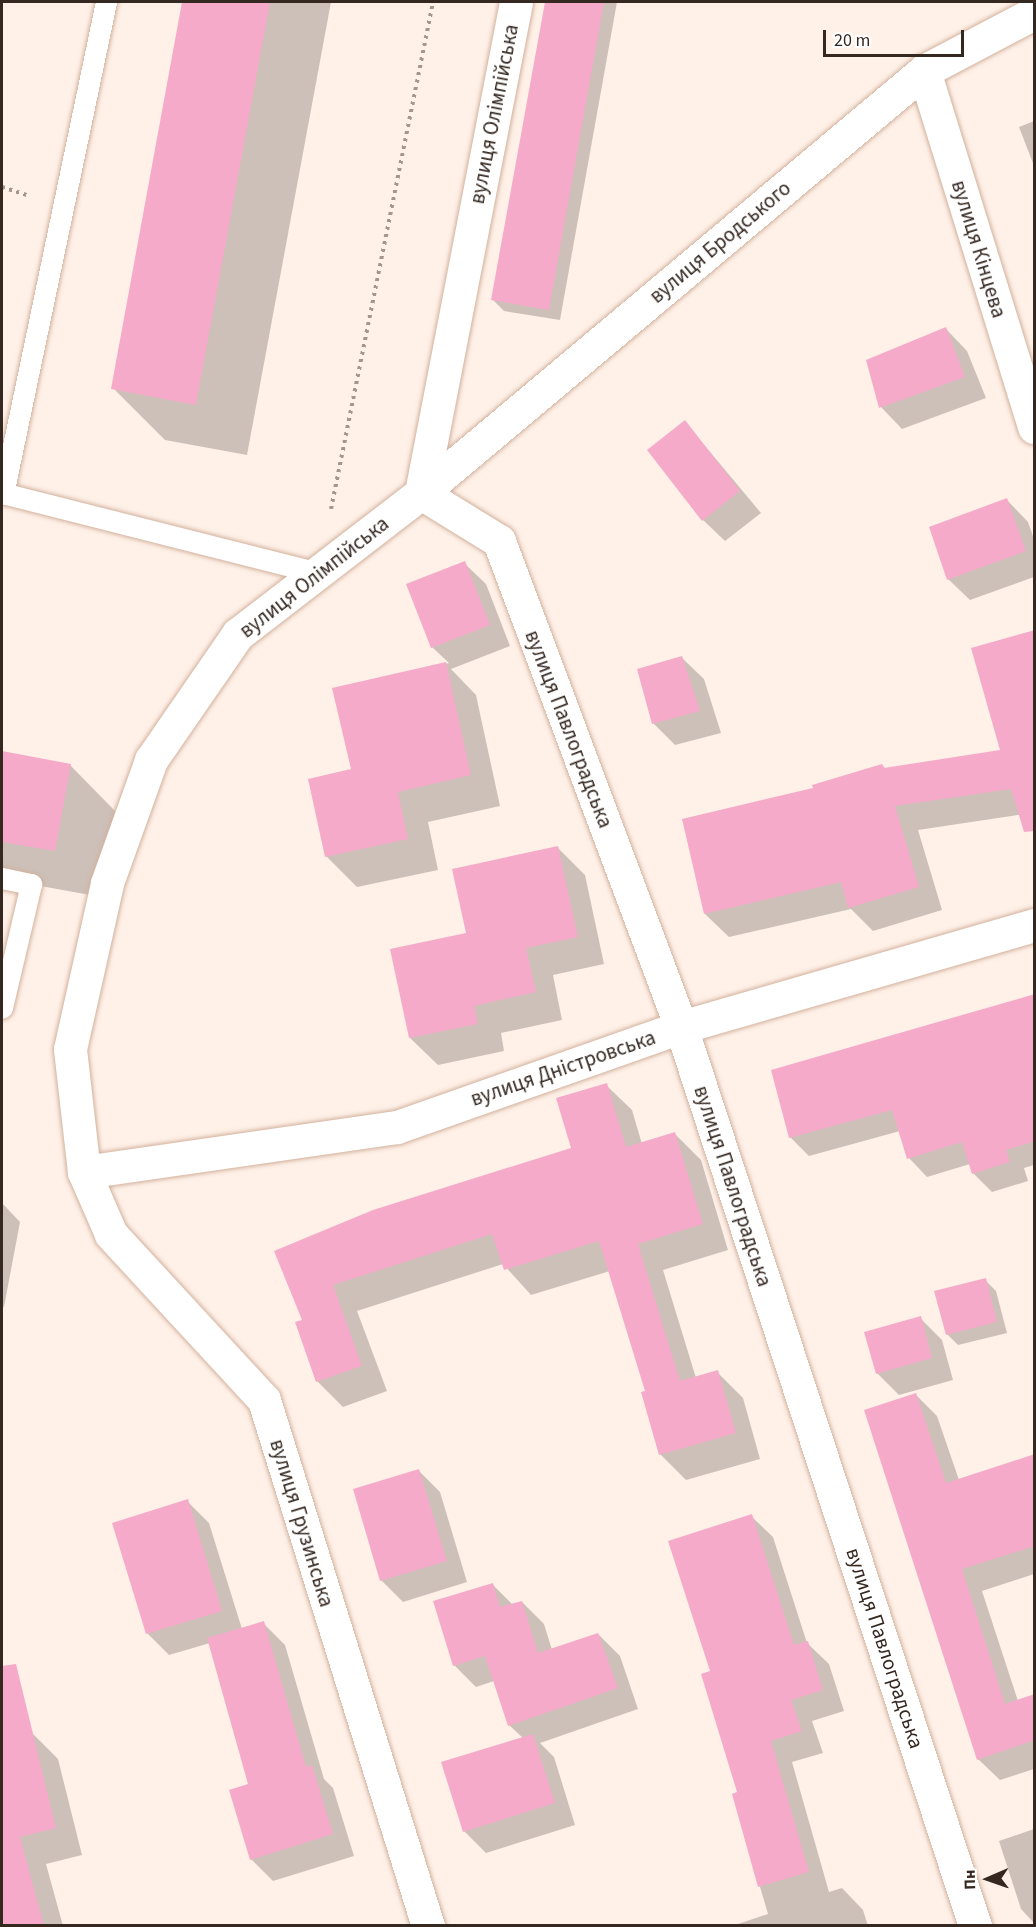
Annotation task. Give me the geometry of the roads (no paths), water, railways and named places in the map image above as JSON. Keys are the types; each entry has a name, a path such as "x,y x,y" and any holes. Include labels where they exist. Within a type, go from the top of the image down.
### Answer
{"street":[{"name":"вулиця Олімпійська","path":"84,1172 70,1048 107,883 151,760 238,634 421,493 516,2"},
{"name":"вулиця Бродського","path":"421,493 924,71 1035,14"},
{"name":"вулиця Кінцева","path":"924,71 1035,427"},
{"name":"вулиця Павлоградська","path":"421,493 499,541 681,1027 975,1926"},
{"name":"вулиця Дністровська","path":"84,1172 397,1127 681,1027 1035,925"},
{"name":"вулиця Грузинська","path":"84,1172 111,1234 264,1400 428,1926"}],"lane":[{"path":"106,2 2,493 318,573"},
{"path":"2,878 31,884 2,1008"}]}
